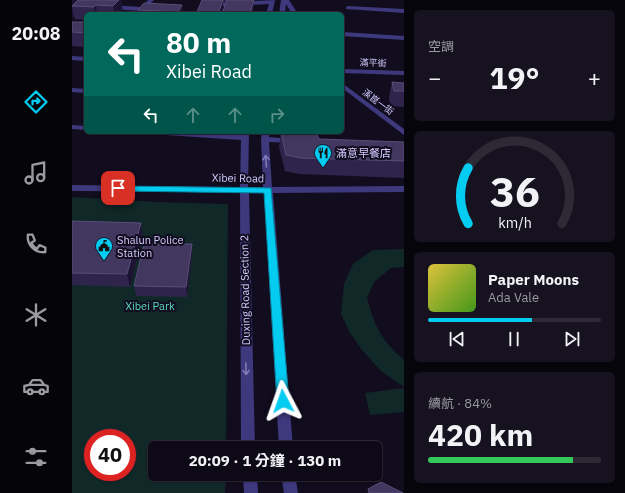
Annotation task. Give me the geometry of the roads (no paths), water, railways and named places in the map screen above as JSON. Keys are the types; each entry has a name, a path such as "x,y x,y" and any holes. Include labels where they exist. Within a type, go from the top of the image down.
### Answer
{"street":[{"path":"104,7 143,9 151,0"},
{"path":"212,0 209,4 272,1 269,12"},
{"path":"282,12 285,0"},
{"path":"285,0 294,12"},
{"path":"348,8 404,11"},
{"path":"344,34 404,38"},
{"path":"72,58 84,59"},
{"name":"滿平街","path":"344,71 404,73"},
{"name":"溪崑一街","path":"344,87 404,133"},
{"path":"72,90 84,91"},
{"path":"72,127 84,128"},
{"path":"213,134 245,135"},
{"name":"Duxing Road Section 2","path":"245,135 244,190 248,441"},
{"path":"286,441 265,136 301,141"},
{"name":"Xibei Road","path":"72,188 404,190"},
{"path":"250,481 251,493"},
{"path":"289,481 291,493"}],"place":[{"name":"滿意早餐店","path":"323,168"},
{"name":"Shalun Police Station","path":"104,261"}],"park label":[{"name":"Xibei Park","path":"150,306"}]}
